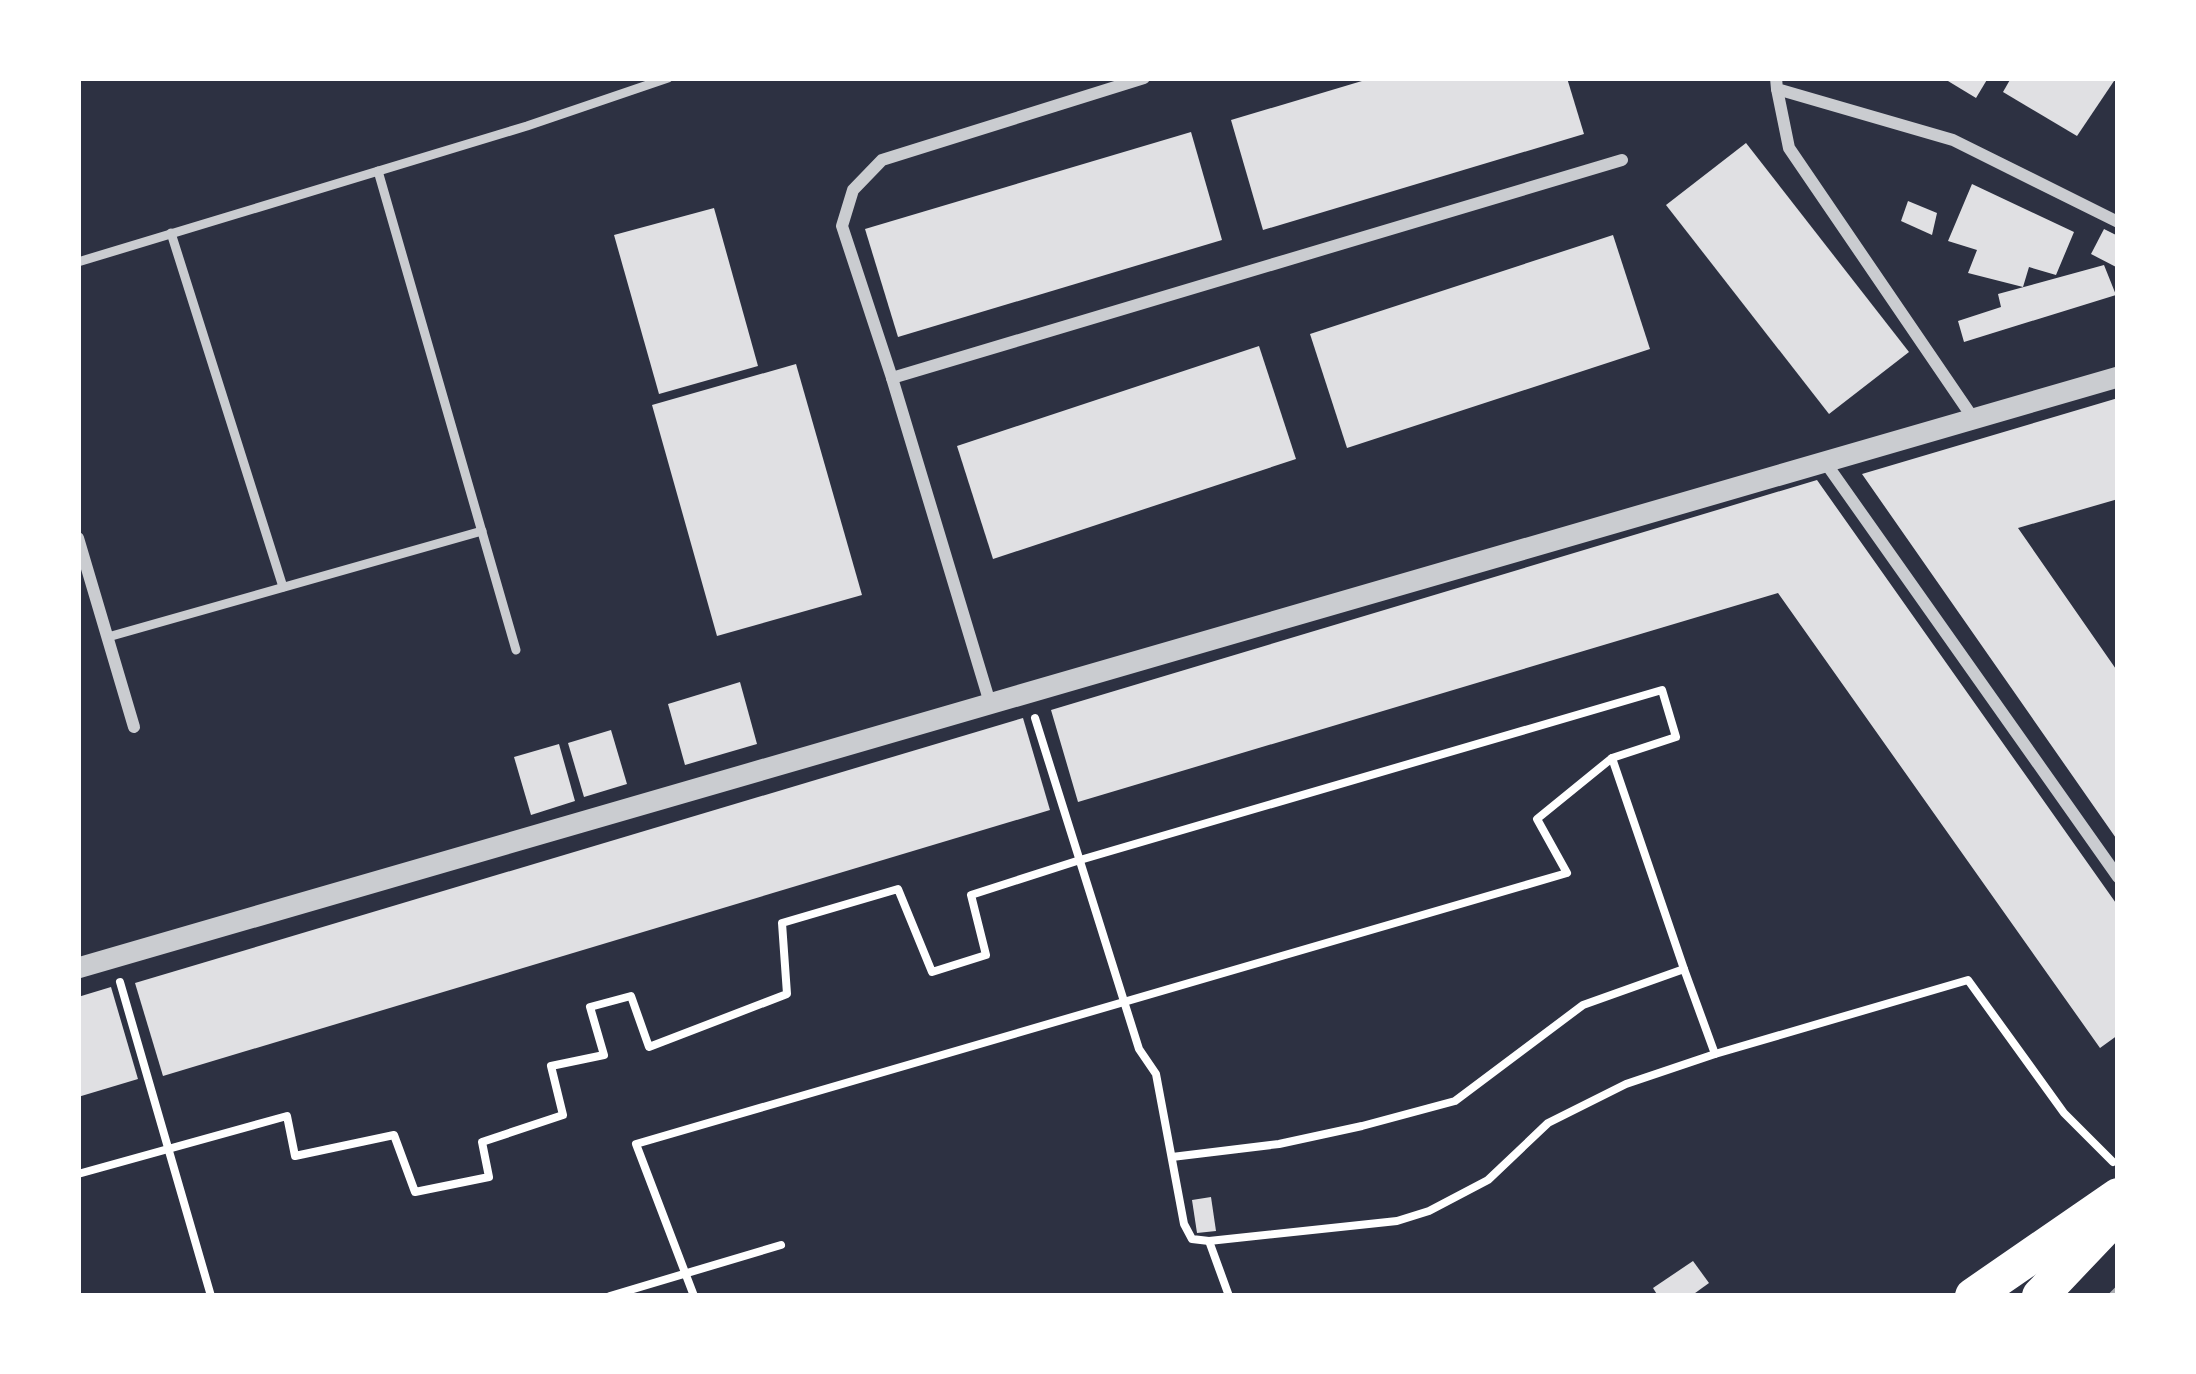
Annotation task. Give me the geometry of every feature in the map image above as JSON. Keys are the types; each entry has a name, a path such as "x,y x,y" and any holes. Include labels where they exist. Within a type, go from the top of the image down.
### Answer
{"highway":[{"path":"1973,1296 2118,1196"},
{"path":"2040,1296 2118,1213"}],"street":[{"path":"990,703 842,226 853,190 882,160 1144,78"},
{"path":"1973,418 1790,148 1776,84 1953,140 2113,219 2118,200"},
{"path":"892,378 1622,160"},
{"path":"78,968 2118,376"},
{"path":"1825,462 2118,877"},
{"path":"78,538 134,727"}],"lane":[{"path":"78,262 668,78"},
{"path":"379,171 516,650"},
{"path":"171,233 283,587"},
{"path":"108,637 482,531"}],"path":[{"path":"78,1174 287,1116 295,1156 394,1135 415,1192 489,1177 482,1142 562,1115 551,1066 604,1055 590,1006 631,996 649,1047 787,994 782,923 898,889 932,972 986,955 971,895 1662,689 1676,737 1612,758 1537,819 1567,873 636,1144 694,1296"},
{"path":"1028,693 1139,1049 1156,1074 1184,1224 1192,1239 1397,1221 1429,1211 1489,1180 1548,1123 1626,1084 1968,980 2064,1113 2118,1168"},
{"path":"1612,758 1715,1054"},
{"path":"113,958 211,1296"},
{"path":"1172,1157 1280,1144 1455,1101 1583,1005 1684,969"},
{"path":"1209,1241 1229,1296"},
{"path":"610,1296 781,1245"}],"building":[{"path":"1372,78 1567,78 1584,134 1263,230 1231,120"},
{"path":"1943,78 1988,78 1976,98"},
{"path":"2011,78 2116,78 2077,136 2003,92"},
{"path":"1191,132 1222,240 898,337 865,229"},
{"path":"1746,143 1909,352 1829,414 1666,205"},
{"path":"1972,184 2074,232 2056,275 2029,267 2023,287 1968,273 1977,250 1948,241"},
{"path":"1908,201 1937,213 1932,235 1901,221"},
{"path":"714,208 758,366 659,394 614,235"},
{"path":"2104,229 2118,236 2118,268 2091,254"},
{"path":"1613,235 1650,349 1347,448 1310,334"},
{"path":"2104,265 2116,295 1964,342 1958,321 2001,307 1998,294"},
{"path":"1259,346 1296,459 993,559 957,446"},
{"path":"796,364 862,595 717,636 652,405"},
{"path":"2118,398 2118,499 2018,528 2118,672 2118,841 1862,474"},
{"path":"1817,480 2118,906 2118,1035 2100,1048 1778,593 1078,802 1051,710"},
{"path":"740,682 757,744 685,765 668,704"},
{"path":"1023,718 1050,810 163,1076 135,983"},
{"path":"611,730 627,784 584,797 568,743"},
{"path":"559,744 575,801 531,815 514,757"},
{"path":"111,987 138,1079 78,1097 78,997"},
{"path":"1211,1197 1216,1231 1197,1233 1192,1200"},
{"path":"1693,1261 1709,1283 1691,1296 1658,1296 1653,1288"}],"railway":[{"path":"2113,1296 2118,1291"}]}
